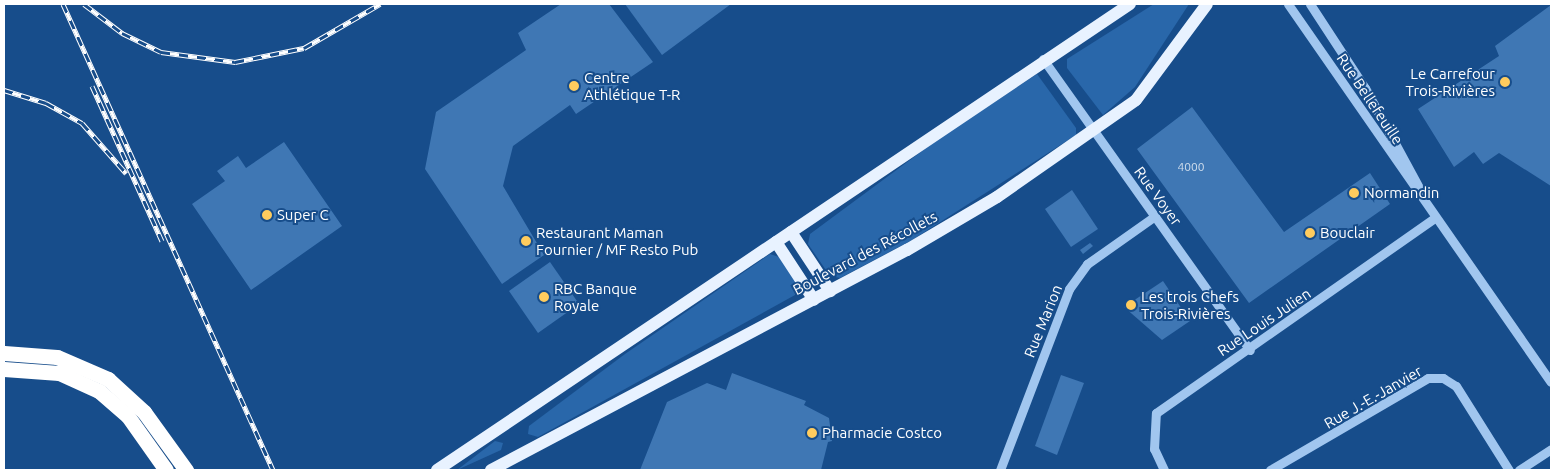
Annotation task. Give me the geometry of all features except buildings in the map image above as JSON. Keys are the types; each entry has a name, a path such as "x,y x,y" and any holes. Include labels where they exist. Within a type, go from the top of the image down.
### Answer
{"highway":[{"path":"4,353 57,357 108,379 144,412 186,470"},
{"path":"4,369 59,373 99,391 127,415 166,470"}],"main road":[{"path":"437,470 791,232 1043,59 1130,4"},
{"name":"Boulevard des Récollets","path":"491,470 962,220 1094,132 1150,85 1207,4"},
{"path":"791,232 830,291"},
{"path":"776,242 814,300"}],"street":[{"name":"Rue Bellefeuille","path":"1288,4 1551,382"},
{"name":"Rue Bellefeuille","path":"1310,4 1406,157 1431,212"},
{"name":"Rue Voyer","path":"1043,59 1250,350"},
{"name":"Rue Louis Julien","path":"1164,470 1154,449 1156,414 1185,389 1250,350 1431,212"},
{"name":"Rue Marion","path":"1000,470 1069,289 1087,264 1156,216"},
{"name":"Rue J.-E.-Janvier","path":"1270,470 1428,378 1443,378 1456,386 1509,470"},
{"path":"1519,470 1551,449"}],"shaded area":[{"path":"1154,4 1189,4 1135,87 1103,115 1067,68 1067,59"},
{"path":"1037,74 1076,128 1076,135 912,240 840,278 830,276 808,244 810,234 937,140"},
{"path":"770,254 779,257 798,286 795,295 538,437 528,434 529,426 625,354"},
{"path":"495,441 503,443 501,450 457,470"}],"railway":[{"path":"63,4 273,470"},
{"path":"84,4 122,33 161,52 235,62 304,48 380,4"},
{"path":"92,86 162,241"},
{"path":"4,90 46,103 82,123 126,173"}],"place":[{"name":"Le Carrefour Trois-Rivières","path":"1505,82"},
{"name":"Centre Athlétique T-R","path":"574,86"},
{"name":"Normandin","path":"1354,193"},
{"name":"Super C","path":"267,215"},
{"name":"Bouclair","path":"1310,233"},
{"name":"Restaurant Maman Fournier / MF Resto Pub","path":"526,241"},
{"name":"RBC Banque Royale","path":"544,297"},
{"name":"Les trois Chefs Trois-Rivières","path":"1131,305"},
{"name":"Pharmacie Costco","path":"812,433"}]}
